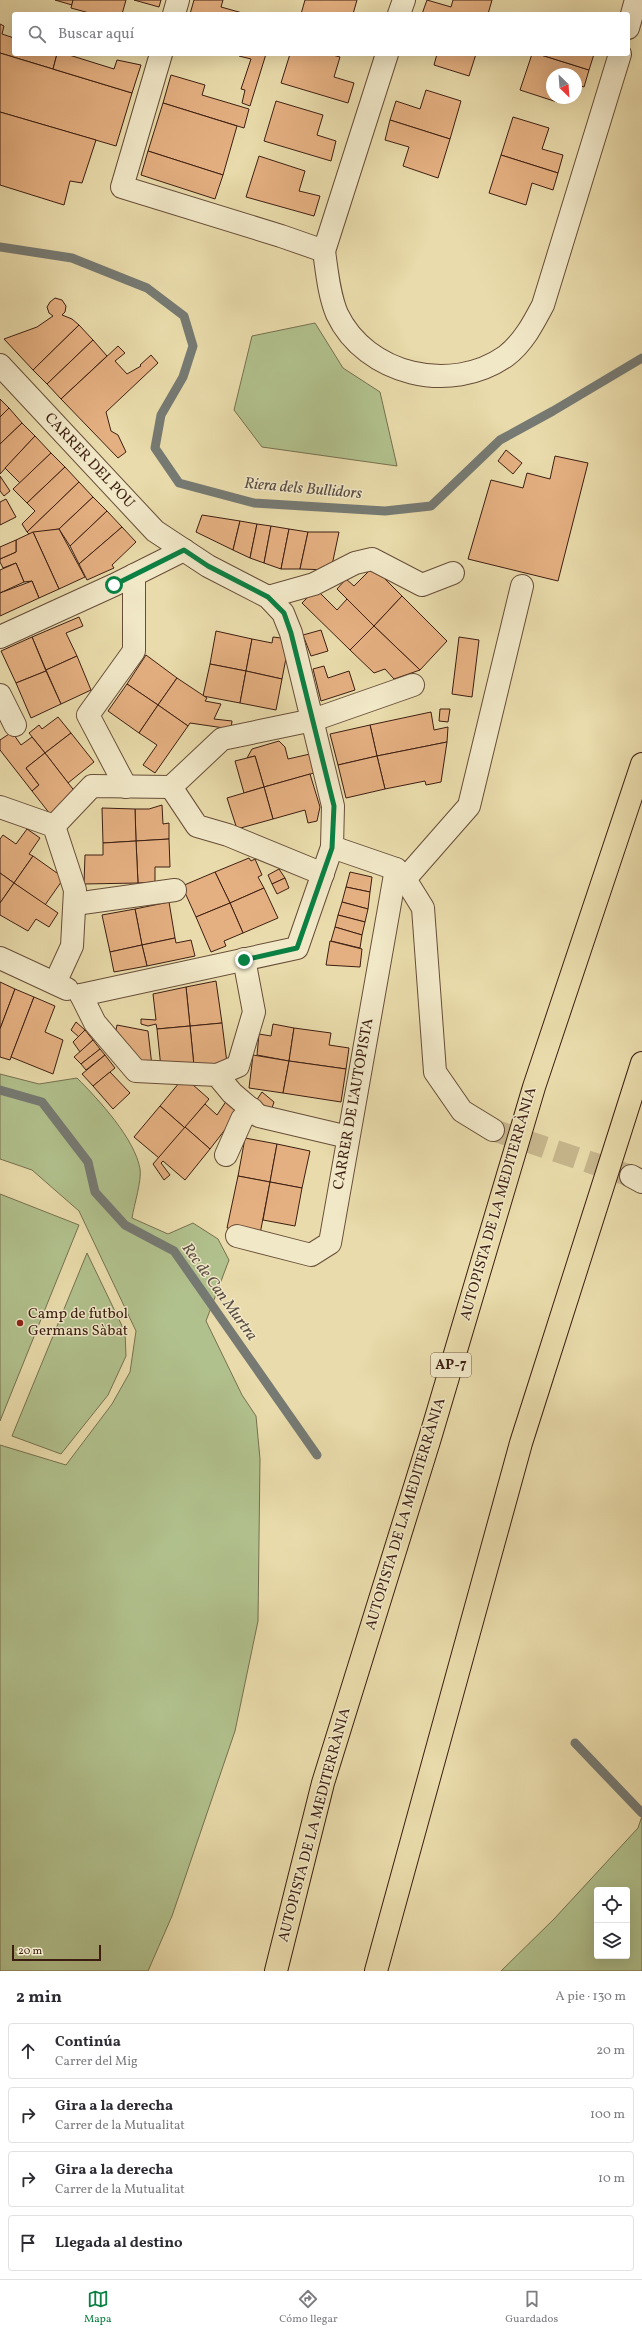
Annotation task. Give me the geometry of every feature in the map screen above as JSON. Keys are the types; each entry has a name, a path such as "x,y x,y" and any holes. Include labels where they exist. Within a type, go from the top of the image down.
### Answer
{"highway":[{"name":"AUTOPISTA DE LA MEDITERRÀNIA","path":"276,1971 323,1783 432,1430 534,1087 642,764"},
{"path":"376,1971 521,1443 642,1063"}],"street":[{"path":"175,12 178,0"},
{"path":"400,12 404,0"},
{"path":"630,21 636,0"},
{"path":"160,56 122,187 281,236 324,251"},
{"path":"386,56 324,251 330,291 337,313 358,342 376,357 412,373 438,378 464,374 487,366 506,356 520,342 532,325 542,305 619,56"},
{"name":"CARRER DEL POU","path":"0,365 155,531 208,566 268,597 284,613 313,720 334,806 332,848 297,948 244,960"},
{"path":"0,637 134,575 184,550"},
{"path":"268,597 314,584 355,563 372,559 422,585 453,574"},
{"path":"126,786 88,715 134,650 134,575"},
{"path":"400,874 469,806 522,586"},
{"path":"54,826 92,786 171,787 222,739 313,720 413,685"},
{"path":"0,695 15,725"},
{"path":"171,787 197,826 228,835 323,874"},
{"path":"2,810 54,826"},
{"path":"54,826 75,890 72,946 55,983"},
{"path":"332,848 400,874 423,908 435,1072 462,1111 493,1130"},
{"name":"CARRER DE L'AUTOPISTA","path":"237,1236 311,1255 330,1243 348,1137 400,874"},
{"path":"75,904 175,890"},
{"path":"0,958 81,995 244,960 254,1012 238,1066 217,1075 136,1071 95,1023 81,995"},
{"path":"217,1075 232,1092 259,1116 348,1137"},
{"path":"226,1155 242,1120 252,1109"}],"green space":[{"path":"315,323 343,368 380,392 397,466 262,447 234,410 252,336"},
{"path":"0,1074 39,1084 77,1078 115,1120 137,1157 140,1169 140,1179 132,1218 168,1234 193,1223 218,1239 229,1260 206,1321 242,1395 256,1416 260,1459 258,1621 235,1731 172,1916 148,1971 0,1971 0,1445 66,1465 112,1404 130,1372 136,1331 79,1211 32,1170 0,1159"},
{"name":"Camp de futbol Germans Sàbat","path":"0,1194 79,1225 0,1421"},
{"path":"87,1253 125,1332 126,1356 108,1395 61,1454 12,1436"},
{"path":"642,1816 642,1971 501,1971 554,1919 638,1828"}],"building":[{"path":"55,0 73,0 72,5"},
{"path":"73,0 126,0 123,12 86,12 71,8"},
{"path":"134,0 161,0 159,7"},
{"path":"194,0 223,0 221,7 239,12 191,12"},
{"path":"305,0 357,0 354,12 302,12"},
{"path":"427,0 451,7 453,0 492,0 489,12 423,12"},
{"path":"0,24 4,26 2,34 12,37 12,56 56,56 53,69 0,53"},
{"path":"0,53 132,93 116,146 0,112"},
{"path":"56,56 72,56 114,69 117,60 141,65 132,93 53,69"},
{"path":"239,56 265,56 250,106 242,103 245,90 241,89 251,59"},
{"path":"289,56 336,56 340,57 334,77 354,83 348,103 281,83"},
{"path":"436,56 475,56 469,76 434,65"},
{"path":"531,56 544,56 589,70 584,87 582,86 582,68 546,68 546,98 520,90"},
{"path":"544,56 593,56 589,70"},
{"path":"171,75 205,85 202,95 249,109 244,128 163,103"},
{"path":"426,90 461,101 450,139 390,120 396,101 420,109"},
{"path":"276,101 323,115 317,135 336,141 331,161 264,141"},
{"path":"163,103 237,126 223,175 148,151"},
{"path":"0,112 96,140 82,183 70,181 64,205 0,185"},
{"path":"513,117 549,128 542,149 563,155 558,173 501,155"},
{"path":"390,120 450,139 438,178 403,166 409,147 385,140"},
{"path":"148,151 223,175 215,199 141,175"},
{"path":"501,155 558,173 553,190 532,183 526,205 489,193"},
{"path":"259,156 305,171 299,191 320,196 314,216 246,197"},
{"path":"55,298 62,300 66,306 65,312 62,315 72,319 79,325 33,370 4,339 37,327 53,316 49,313 47,307"},
{"path":"79,325 93,340 47,384 33,370"},
{"path":"93,340 107,356 61,399 47,384"},
{"path":"118,346 125,353 115,361 127,374 141,366 140,365 151,355 158,363 106,412 111,431 118,435 126,452 118,458 61,399"},
{"path":"0,399 9,408 0,417"},
{"path":"9,408 22,423 0,444 0,417"},
{"path":"22,423 35,436 0,474 0,444"},
{"path":"35,436 51,453 20,483 5,468"},
{"path":"506,450 522,463 513,474 498,461"},
{"path":"51,453 65,467 27,503 13,489"},
{"path":"555,456 588,463 558,581 468,559 491,480 523,488 527,473 550,479"},
{"path":"65,467 79,482 27,532 22,524 35,511 27,503"},
{"path":"0,476 10,491 4,496 0,491"},
{"path":"79,482 93,497 59,529 29,534 27,532"},
{"path":"93,497 107,511 70,546 59,529"},
{"path":"6,499 16,517 0,525 0,502"},
{"path":"107,511 122,527 79,564 70,546"},
{"path":"202,515 240,521 233,550 196,532"},
{"path":"240,521 257,524 250,558 233,550"},
{"path":"257,524 271,526 264,563 250,558"},
{"path":"271,526 289,529 281,569 264,563"},
{"path":"122,527 136,542 112,565 114,568 87,580 79,564"},
{"path":"59,529 85,577 59,589 33,532"},
{"path":"289,529 308,532 300,569 281,569"},
{"path":"33,532 59,589 39,598 32,581 24,582 16,563 3,568 0,562 0,559 16,552 16,540"},
{"path":"308,532 339,532 331,570 300,569"},
{"path":"16,540 16,552 0,559 0,547"},
{"path":"16,563 24,582 0,593 0,570"},
{"path":"373,567 402,596 374,626 337,589 346,579 354,586"},
{"path":"32,581 39,598 0,616 0,593"},
{"path":"316,589 337,610 347,599 374,626 350,650 302,603"},
{"path":"402,596 447,641 420,670 374,626"},
{"path":"79,617 83,626 66,633 77,656 46,670 32,637"},
{"path":"374,626 420,670 394,679 385,669 374,673 350,650"},
{"path":"321,630 328,651 311,656 303,635"},
{"path":"216,631 252,639 246,671 210,664"},
{"path":"32,637 46,671 16,683 1,651"},
{"path":"273,637 281,638 286,658 282,679 246,671 252,639 272,643"},
{"path":"459,637 479,640 472,697 452,694"},
{"path":"146,655 177,678 158,705 127,684"},
{"path":"77,656 91,690 61,704 46,670"},
{"path":"210,664 246,671 240,703 203,696"},
{"path":"324,666 328,678 349,671 355,690 321,701 313,669"},
{"path":"46,671 61,704 31,718 16,683"},
{"path":"246,671 282,679 276,710 240,703"},
{"path":"177,678 207,698 205,701 221,704 214,719 232,721 231,729 190,723 188,726 158,705"},
{"path":"127,684 158,705 139,733 108,711"},
{"path":"158,705 188,726 155,773 143,765 157,745 139,733"},
{"path":"440,709 450,709 448,722 439,721"},
{"path":"431,712 434,730 448,727 447,742 377,756 370,725"},
{"path":"58,717 71,733 45,753 29,733 39,725 42,729"},
{"path":"370,725 377,756 338,765 330,734"},
{"path":"12,732 21,745 32,737 45,753 26,768 39,785 32,791 0,750 0,740"},
{"path":"71,733 94,762 68,783 45,753"},
{"path":"279,741 285,747 288,759 310,754 314,773 264,787 255,756 247,758 252,749"},
{"path":"447,742 441,782 426,785 425,781 385,789 377,756"},
{"path":"45,753 76,793 50,814 32,791 39,785 26,768"},
{"path":"255,756 264,787 244,793 235,761"},
{"path":"377,756 385,789 346,798 338,765"},
{"path":"310,774 320,807 317,821 308,823 305,810 273,819 264,787"},
{"path":"264,787 273,819 237,829 227,798"},
{"path":"162,805 163,824 169,823 169,839 136,841 135,809 149,809"},
{"path":"102,808 135,809 136,841 103,843"},
{"path":"27,829 40,838 29,854 33,856 14,883 0,873 0,839 3,835 16,844"},
{"path":"169,839 170,867 155,867 155,882 138,883 136,841"},
{"path":"136,841 138,883 84,884 85,855 103,855 103,843"},
{"path":"33,856 64,878 45,905 14,883"},
{"path":"249,858 251,861 255,859 262,875 258,877 264,888 230,903 215,872"},
{"path":"279,869 285,878 272,884 268,875"},
{"path":"215,872 230,903 196,917 182,886"},
{"path":"350,872 372,877 370,892 346,887"},
{"path":"0,873 14,883 0,903"},
{"path":"285,878 289,888 277,894 272,884"},
{"path":"14,883 58,913 49,927 36,919 28,931 0,915 0,903"},
{"path":"346,887 370,892 368,909 342,902"},
{"path":"264,888 278,918 243,933 230,903"},
{"path":"169,902 175,938 142,945 135,909"},
{"path":"342,902 368,909 365,922 338,915"},
{"path":"230,903 243,933 224,941 226,946 211,952 196,917"},
{"path":"135,909 142,945 110,952 102,915"},
{"path":"338,915 365,922 362,935 335,927"},
{"path":"335,927 362,935 360,948 331,941"},
{"path":"175,938 176,943 191,940 195,956 147,966 142,945"},
{"path":"330,941 362,949 360,967 326,965"},
{"path":"142,945 147,966 114,972 110,952"},
{"path":"216,981 222,1023 190,1026 186,987"},
{"path":"0,982 15,989 0,1029"},
{"path":"186,987 190,1026 157,1029 156,1024 148,1026 141,1024 141,1019 156,1020 153,994"},
{"path":"15,989 34,997 10,1060 0,1057 0,1029"},
{"path":"34,997 55,1006 45,1032 63,1040 53,1074 11,1057"},
{"path":"76,1022 85,1030 79,1037 71,1030"},
{"path":"222,1023 227,1063 194,1066 190,1026"},
{"path":"273,1024 294,1028 289,1061 257,1055 259,1034 271,1036"},
{"path":"117,1025 148,1031 152,1066 137,1061 114,1040"},
{"path":"190,1026 194,1066 161,1068 157,1029"},
{"path":"294,1028 331,1033 329,1045 349,1048 346,1069 289,1061"},
{"path":"85,1030 93,1040 80,1052 73,1042"},
{"path":"93,1040 100,1049 81,1064 74,1057"},
{"path":"100,1049 105,1055 86,1070 81,1064"},
{"path":"105,1055 115,1068 93,1086 82,1074"},
{"path":"253,1055 289,1061 283,1093 249,1088"},
{"path":"289,1061 346,1069 341,1102 283,1093"},
{"path":"110,1072 130,1093 113,1109 93,1086"},
{"path":"184,1077 209,1099 185,1128 160,1106"},
{"path":"262,1092 274,1102 270,1114 254,1104"},
{"path":"227,1100 241,1109 210,1149 185,1127 205,1104 217,1115"},
{"path":"160,1106 185,1128 159,1158 134,1137"},
{"path":"185,1127 210,1149 185,1180 163,1161 161,1163 170,1175 164,1180 153,1164"},
{"path":"245,1138 277,1144 270,1182 238,1176"},
{"path":"277,1144 310,1151 302,1188 270,1182"},
{"path":"238,1176 270,1182 260,1234 227,1228"},
{"path":"270,1182 302,1188 295,1226 263,1220"}],"waterway":[{"name":"Riera dels Bullidors","path":"0,247 72,258 147,288 184,316 193,346 183,377 161,415 155,448 179,483 254,503 385,511 431,506 500,440 553,411 642,358"},
{"name":"Rec de Can Murtra","path":"0,1090 42,1102 88,1162 95,1192 125,1225 174,1251 317,1455"},
{"name":"Rec de Can Murtra","path":"575,1743 642,1813"}],"tunnel":[{"path":"493,1130 631,1176"}],"place":[{"name":"Camp de futbol Germans Sàbat","path":"20,1323"}],"route":[{"path":"114,585 184,550 208,566 268,597 284,613 291,633 334,806 332,848 297,948 244,960"}]}
